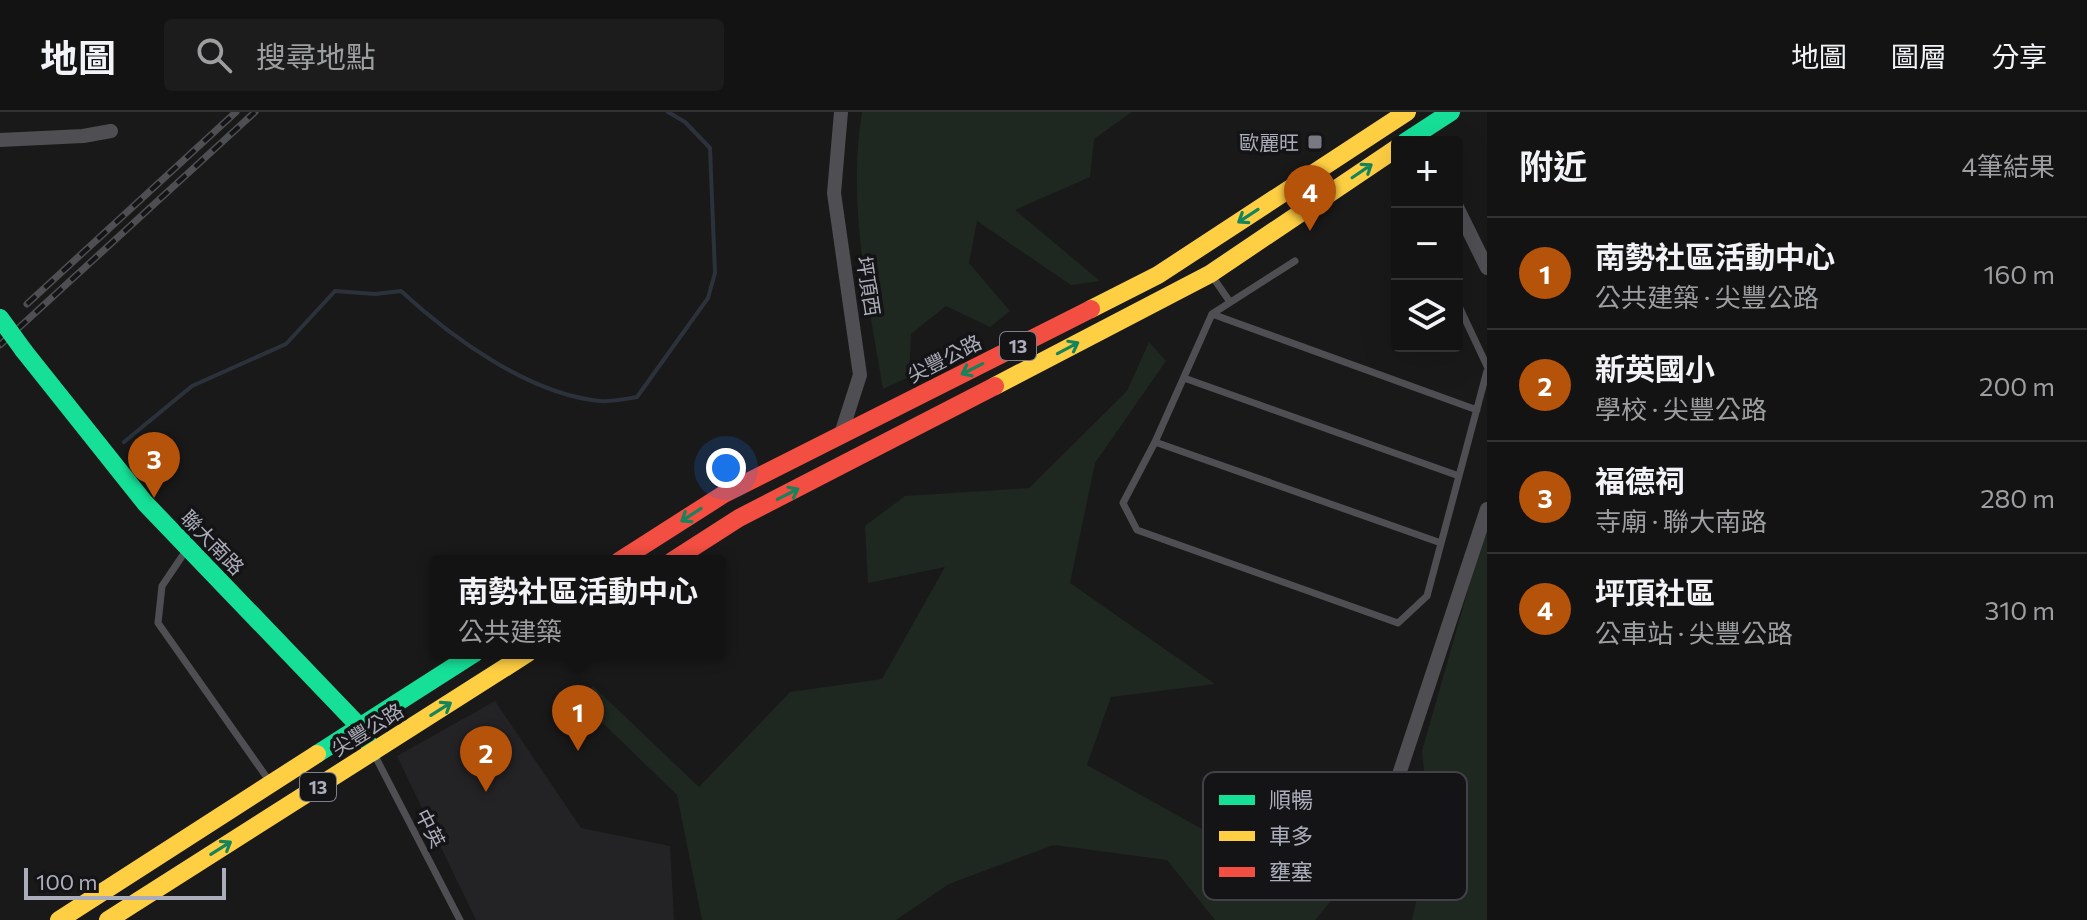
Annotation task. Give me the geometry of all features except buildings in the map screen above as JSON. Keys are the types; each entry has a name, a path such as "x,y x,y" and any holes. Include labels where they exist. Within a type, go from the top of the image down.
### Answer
{"main road":[{"name":"尖豐公路","path":"628,555 724,494 1158,275 1407,112"},
{"path":"1413,136 1440,115"},
{"name":"13","path":"681,555 739,518 1210,274 1391,152"},
{"name":"聯大南路","path":"0,318 145,503 360,727 373,752"},
{"name":"尖豐公路","path":"59,920 466,659"},
{"name":"尖豐公路","path":"108,920 519,659"}],"street":[{"name":"坪頂西","path":"840,435 860,375 834,193 841,112"},
{"path":"1433,136 1440,115"},
{"path":"0,140 83,136 111,131"},
{"path":"1457,208 1487,268"},
{"path":"840,435 854,460"},
{"path":"1400,772 1487,509"}],"lane":[{"path":"1295,261 1212,314 1155,442 1123,503 1137,530 1398,623 1427,596 1487,369 1463,315"},
{"path":"1210,274 1230,302"},
{"path":"1212,314 1477,410"},
{"path":"1184,378 1459,476"},
{"path":"1155,442 1441,543"},
{"path":"188,547 162,586 158,623 288,805"},
{"path":"458,664 476,686"},
{"name":"中英","path":"373,752 460,920"}],"shaded area":[{"path":"862,112 1132,112 1094,139 1090,177 1015,210 1100,281 1071,285 977,221 969,263 1010,311 990,327 946,306 911,334 909,377 883,389 858,215 858,146"},
{"path":"1149,342 1166,361 1095,463 1070,583 1215,684 1111,697 1087,765 1203,830 1203,900 1331,901 1315,920 1215,920 1167,860 1054,845 949,884 896,920 702,920 677,795 584,705 593,686 699,787 790,692 882,679 945,567 868,583 865,526 905,496 1029,488 1127,391"},
{"path":"1487,523 1487,920 1412,920 1416,900 1467,900 1467,772 1424,772 1422,751"},
{"path":"495,701 581,828 670,846 674,920 476,920 397,756"}],"waterway":[{"path":"124,442 192,386 286,344 335,291 375,294 401,291 468,345 519,376 573,396 605,401 637,397 708,298 715,273 710,148 685,122 668,112"}],"railway":[{"path":"27,304 236,112"},
{"path":"0,345 255,112"}],"traffic: fast":[{"path":"1414,136 1451,112"},
{"path":"0,318 24,351"},
{"path":"24,351 145,503 360,727 373,752"},
{"path":"317,754 466,659"}],"traffic: slow":[{"path":"1091,309 1158,275 1407,112"},
{"path":"995,386 1210,274 1391,152"},
{"path":"108,920 519,659"},
{"path":"59,920 317,754"}],"traffic: jam":[{"path":"628,555 724,494 1091,309"},
{"path":"681,555 739,518 995,386"}],"place":[{"name":"歐麗旺","path":"1315,142"},
{"name":"坪頂社區","path":"1310,231"},
{"name":"福德祠","path":"154,498"},
{"name":"南勢社區活動中心","path":"578,751"},
{"name":"新英國小","path":"486,792"}]}
